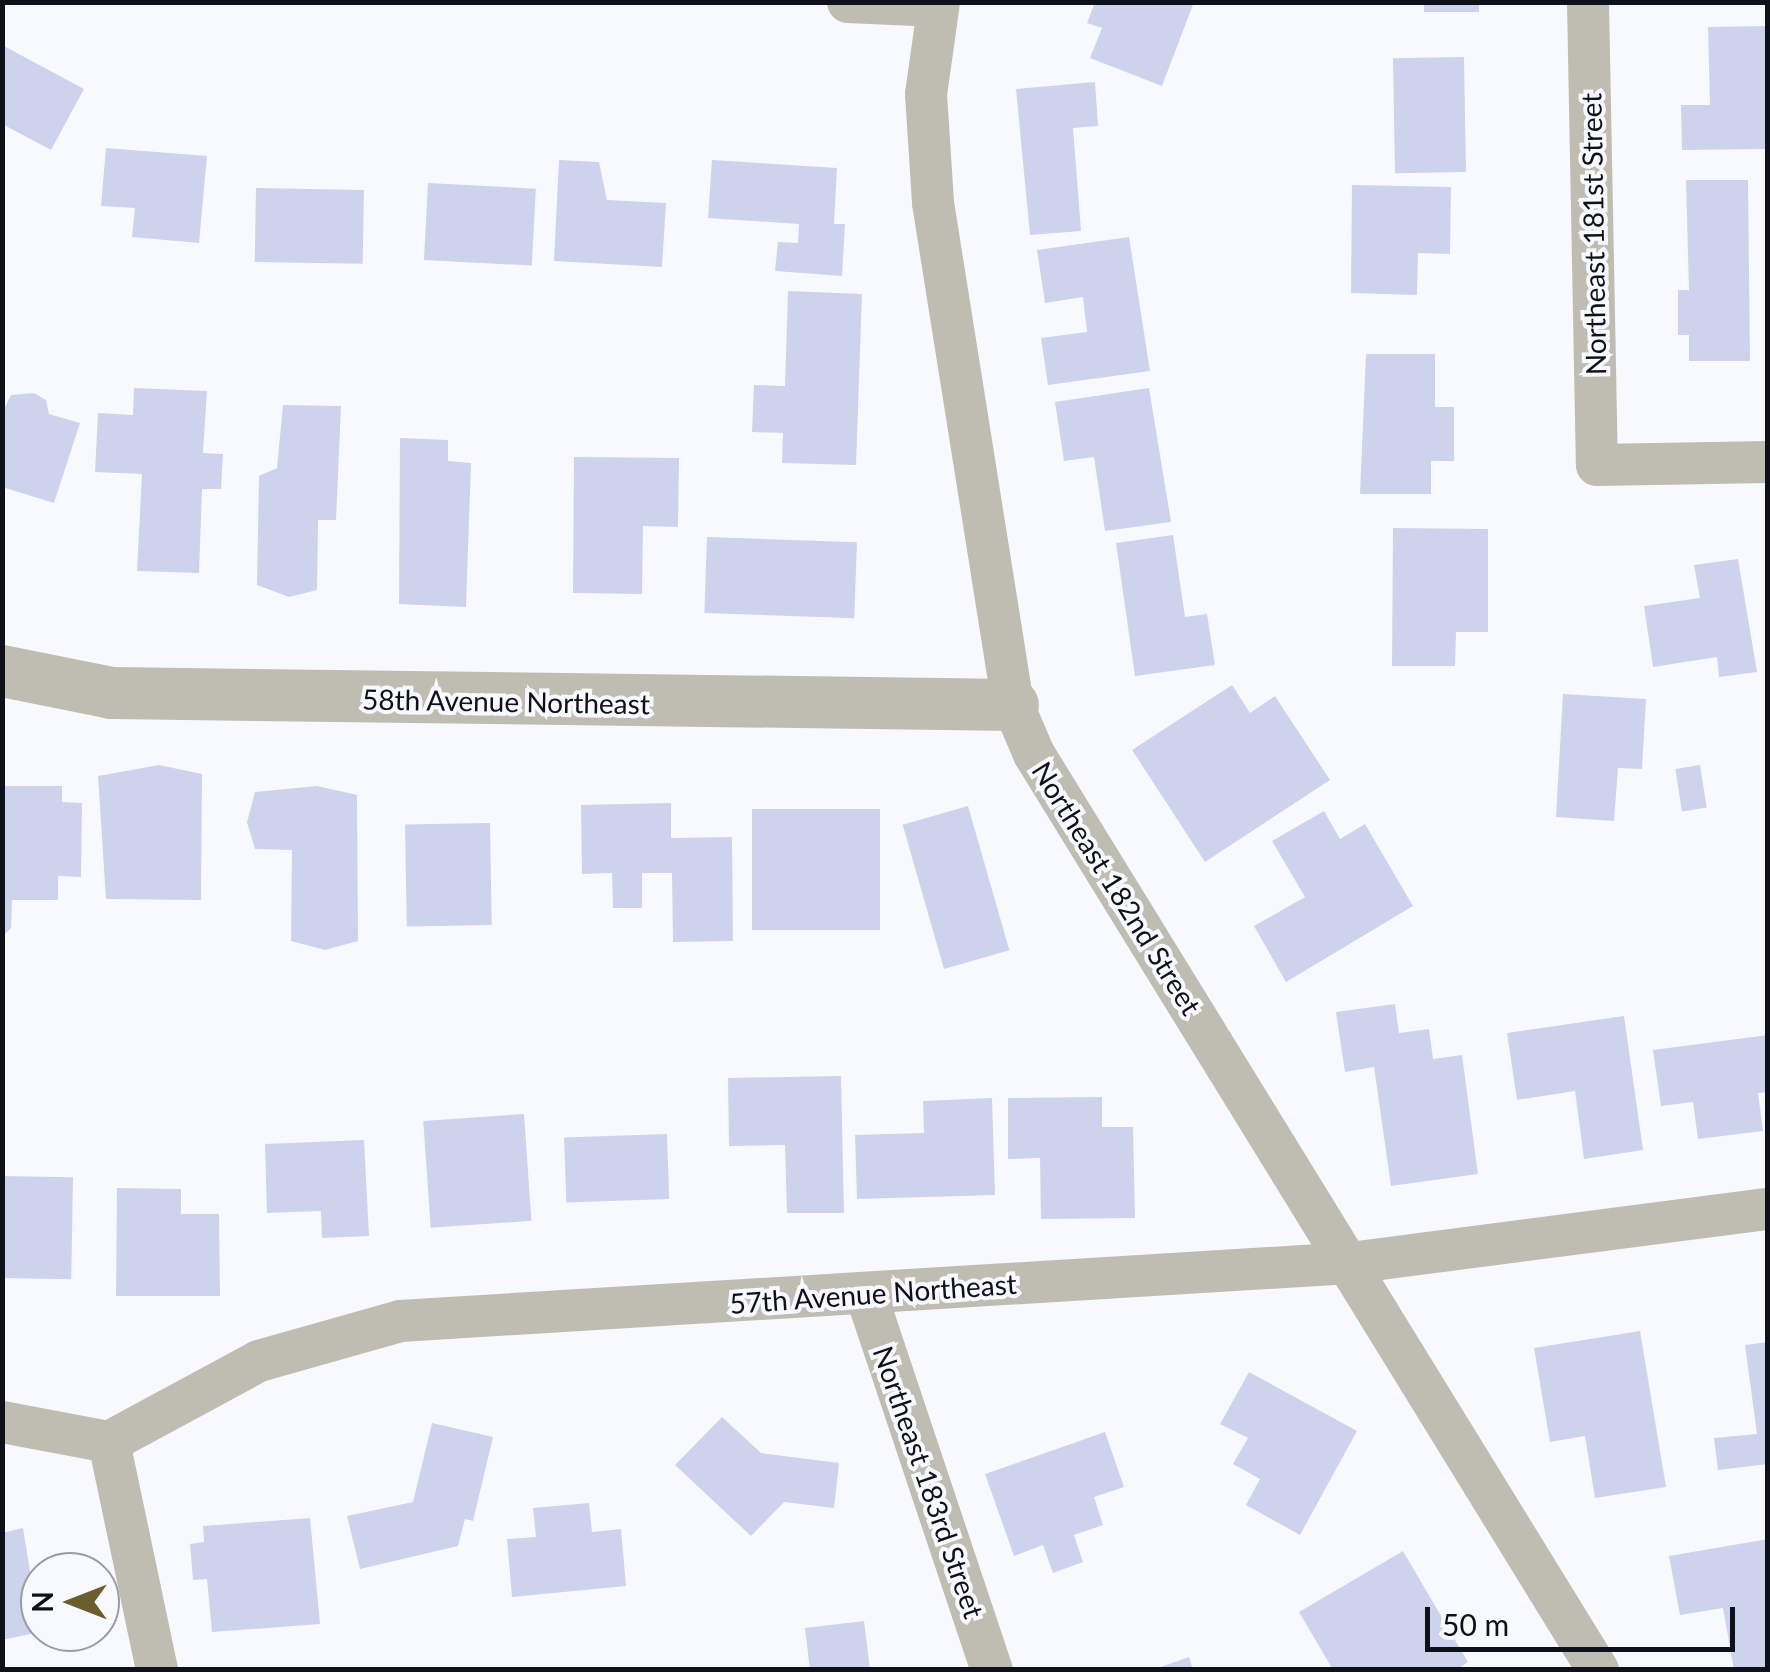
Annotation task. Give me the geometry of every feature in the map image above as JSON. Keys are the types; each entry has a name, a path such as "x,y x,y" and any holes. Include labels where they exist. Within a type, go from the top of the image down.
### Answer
{"street":[{"path":"848,2 938,4"},
{"name":"Northeast 181st Street","path":"1588,2 1597,465 1768,462"},
{"name":"Northeast 182nd Street","path":"938,4 926,94 932,203 1013,705 1044,770 1598,1670"},
{"name":"58th Avenue Northeast","path":"2,671 112,692 1013,705"},
{"name":"57th Avenue Northeast","path":"108,1442 259,1362 400,1321 1350,1262 1768,1209"},
{"name":"Northeast 183rd Street","path":"866,1294 992,1670"},
{"path":"2,1422 108,1442 157,1670"}],"building":[{"path":"1095,2 1194,2 1162,86 1090,58 1102,28 1087,23"},
{"path":"1424,2 1479,2 1479,12 1424,12"},
{"path":"1768,26 1768,149 1682,150 1681,105 1710,105 1708,27"},
{"path":"2,45 84,89 51,150 2,124"},
{"path":"1464,57 1466,172 1395,173 1393,58"},
{"path":"1095,82 1098,126 1073,128 1081,231 1030,235 1016,89"},
{"path":"106,148 207,156 199,243 132,237 135,208 101,206"},
{"path":"559,160 599,162 607,200 666,203 662,267 554,261"},
{"path":"712,160 837,168 834,224 845,224 842,276 775,271 778,242 798,243 799,224 708,218"},
{"path":"1686,180 1748,180 1750,361 1689,361 1689,335 1678,335 1678,290 1689,290"},
{"path":"428,183 536,189 532,266 424,260"},
{"path":"1352,185 1451,187 1450,254 1418,253 1417,295 1351,293"},
{"path":"256,188 364,190 363,264 255,262"},
{"path":"1129,237 1150,371 1048,385 1041,338 1087,332 1083,297 1045,303 1037,250"},
{"path":"788,291 862,294 856,465 782,463 783,433 752,432 754,385 785,386"},
{"path":"1366,354 1435,354 1435,407 1454,407 1454,461 1431,461 1431,494 1360,494"},
{"path":"134,388 207,391 203,453 223,454 221,489 202,489 199,573 137,571 142,474 95,472 98,413 133,415"},
{"path":"1149,388 1171,522 1105,531 1094,457 1064,461 1055,402"},
{"path":"34,393 46,400 49,414 80,423 54,503 2,487 2,413 11,395"},
{"path":"283,405 341,406 336,520 318,520 317,590 289,597 257,585 259,476 277,468"},
{"path":"400,438 448,440 448,461 471,463 466,607 399,604"},
{"path":"574,457 679,458 678,527 643,526 642,594 573,593"},
{"path":"1393,528 1488,529 1488,632 1456,632 1455,666 1392,666"},
{"path":"1173,535 1185,617 1207,614 1215,665 1135,676 1116,543"},
{"path":"707,537 857,542 854,618 704,613"},
{"path":"1738,559 1757,672 1719,677 1717,657 1653,667 1644,606 1700,598 1694,565"},
{"path":"1232,685 1250,713 1275,696 1330,780 1205,862 1132,750"},
{"path":"1563,694 1646,699 1642,769 1618,768 1614,821 1556,817"},
{"path":"159,765 202,774 201,900 106,899 98,776"},
{"path":"1700,765 1707,807 1682,811 1675,769"},
{"path":"2,786 62,786 62,802 82,803 81,877 58,876 58,900 12,900 11,928 2,937"},
{"path":"317,786 357,795 358,941 325,950 291,941 292,850 255,849 247,822 255,792"},
{"path":"671,803 671,838 732,837 733,941 673,942 672,873 642,873 642,908 613,908 612,873 582,874 581,805"},
{"path":"968,806 1009,950 944,969 903,825"},
{"path":"752,809 880,809 880,930 752,930"},
{"path":"1324,811 1340,839 1365,824 1413,906 1286,982 1254,926 1305,897 1272,841"},
{"path":"490,823 492,925 407,926 405,824"},
{"path":"1395,1004 1399,1033 1429,1029 1433,1059 1462,1055 1478,1174 1391,1186 1374,1067 1345,1072 1336,1012"},
{"path":"1624,1016 1643,1150 1584,1159 1575,1091 1517,1100 1507,1033"},
{"path":"1768,1035 1768,1092 1758,1093 1763,1131 1698,1139 1693,1102 1661,1106 1653,1050"},
{"path":"841,1076 844,1213 787,1213 785,1145 729,1146 728,1078"},
{"path":"1102,1097 1102,1127 1133,1127 1135,1218 1041,1219 1040,1158 1008,1159 1008,1098"},
{"path":"992,1098 995,1195 857,1199 855,1135 924,1133 923,1101"},
{"path":"524,1114 531,1221 431,1228 423,1121"},
{"path":"667,1134 669,1199 566,1203 564,1138"},
{"path":"364,1140 369,1236 322,1238 321,1211 267,1213 265,1144"},
{"path":"2,1176 73,1177 71,1279 2,1278"},
{"path":"117,1188 181,1189 181,1214 219,1214 220,1296 116,1296"},
{"path":"1640,1331 1666,1487 1595,1498 1585,1436 1550,1442 1534,1348"},
{"path":"1768,1342 1768,1464 1718,1470 1714,1438 1757,1434 1745,1345"},
{"path":"1249,1372 1357,1431 1300,1535 1246,1505 1260,1479 1233,1464 1248,1438 1220,1424"},
{"path":"722,1417 761,1453 839,1463 834,1508 784,1502 751,1536 675,1465"},
{"path":"432,1423 493,1437 473,1521 465,1519 458,1546 360,1569 347,1516 413,1502"},
{"path":"1105,1432 1124,1487 1094,1497 1103,1525 1074,1535 1083,1562 1053,1573 1043,1545 1014,1556 985,1474"},
{"path":"589,1503 592,1532 621,1529 626,1586 512,1597 507,1539 536,1537 533,1508"},
{"path":"310,1518 320,1624 212,1632 207,1579 193,1580 190,1544 204,1542 203,1526"},
{"path":"23,1528 27,1552 20,1552 20,1636 2,1640 2,1533"},
{"path":"1768,1539 1768,1670 1734,1670 1723,1608 1680,1615 1669,1556"},
{"path":"1403,1551 1468,1662 1456,1670 1333,1670 1299,1612"},
{"path":"864,1621 870,1670 810,1670 805,1628"},
{"path":"1189,1657 1193,1670 1155,1670 1155,1669"}]}
